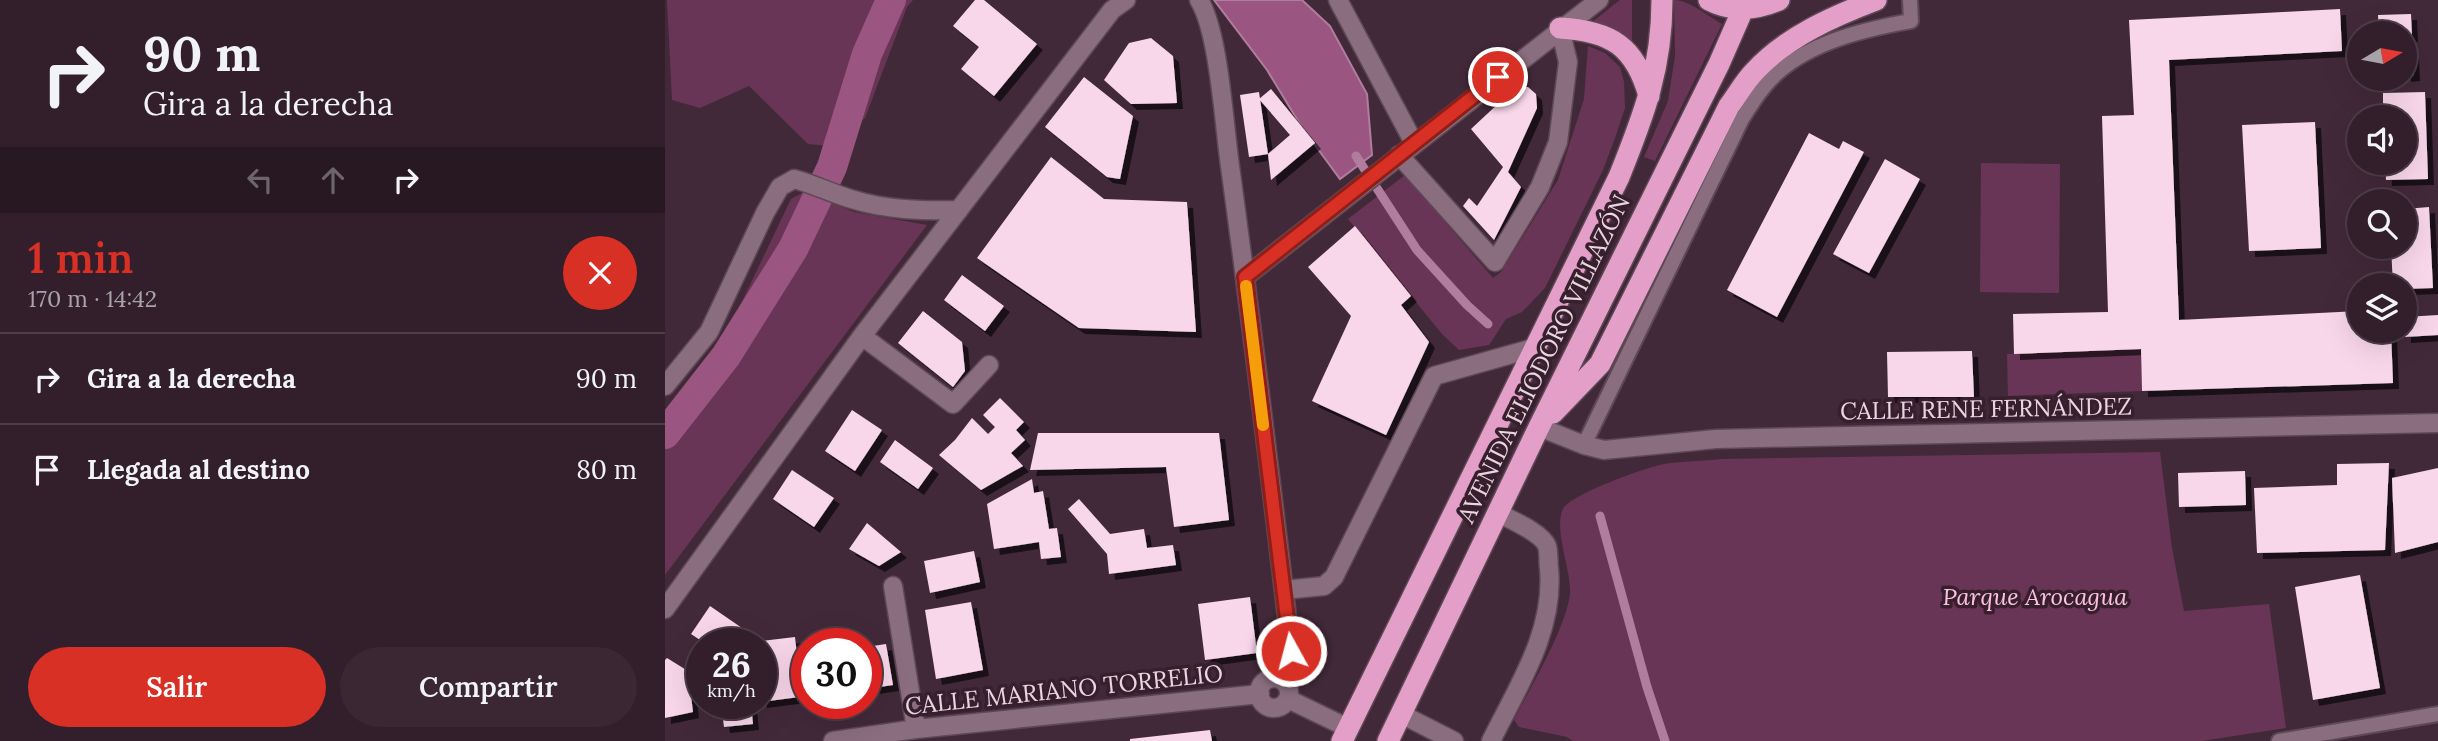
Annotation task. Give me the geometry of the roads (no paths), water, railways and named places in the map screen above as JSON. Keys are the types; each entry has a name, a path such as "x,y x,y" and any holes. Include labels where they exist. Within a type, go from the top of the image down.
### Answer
{"highway":[{"name":"AVENIDA ELIODORO VILLAZÓN","path":"1345,735 1619,177 1650,97 1658,64 1662,0"},
{"path":"1709,0 1733,8 1745,4 1767,5 1779,0"},
{"path":"1539,427 1600,364 1729,106 1755,70 1802,34 1876,0"},
{"name":"AVENIDA ELIODORO VILLAZÓN","path":"1388,741 1539,427 1719,64 1745,4"},
{"path":"1560,28 1597,33 1622,46 1639,67 1650,97"}],"street":[{"path":"665,608 862,336 1112,10 1126,0"},
{"path":"1199,0 1204,8 1214,52 1245,277 1291,651 1284,681"},
{"path":"1338,0 1414,143"},
{"path":"1245,277 1592,3"},
{"path":"1399,155 1495,262 1540,187 1558,142 1568,62 1560,28"},
{"path":"665,386 709,332 780,187 794,179 851,198 913,211 959,210"},
{"path":"862,336 953,404 989,365"},
{"path":"1284,590 1324,586 1334,577 1434,376 1537,347"},
{"name":"CALLE RENE FERNÁNDEZ","path":"1539,427 1604,450 1716,439 2438,422"},
{"path":"1491,741 1539,644 1549,610 1551,587 1547,546 1532,531 1498,513"},
{"path":"893,586 916,729"},
{"path":"1275,677 1284,681 1289,689 1288,699 1281,706 1271,707 1263,702 1259,694 1266,680 1275,677"},
{"name":"CALLE MARIANO TORRELIO","path":"833,741 916,729 1259,694"},
{"path":"1288,699 1345,735"},
{"path":"1401,714 1454,741"}],"lane":[{"path":"1584,445 1742,118 1764,85 1792,61 1831,42 1886,25 1911,21 1910,0"},
{"path":"2279,741 2438,714"}],"waterway":[{"path":"665,434 726,356 793,249 832,167 867,54 891,0"},
{"path":"1356,156 1417,250 1488,324"},
{"path":"1600,516 1647,687 1665,741"}],"park label":[{"name":"Parque Arocagua","path":"2035,597"}]}
